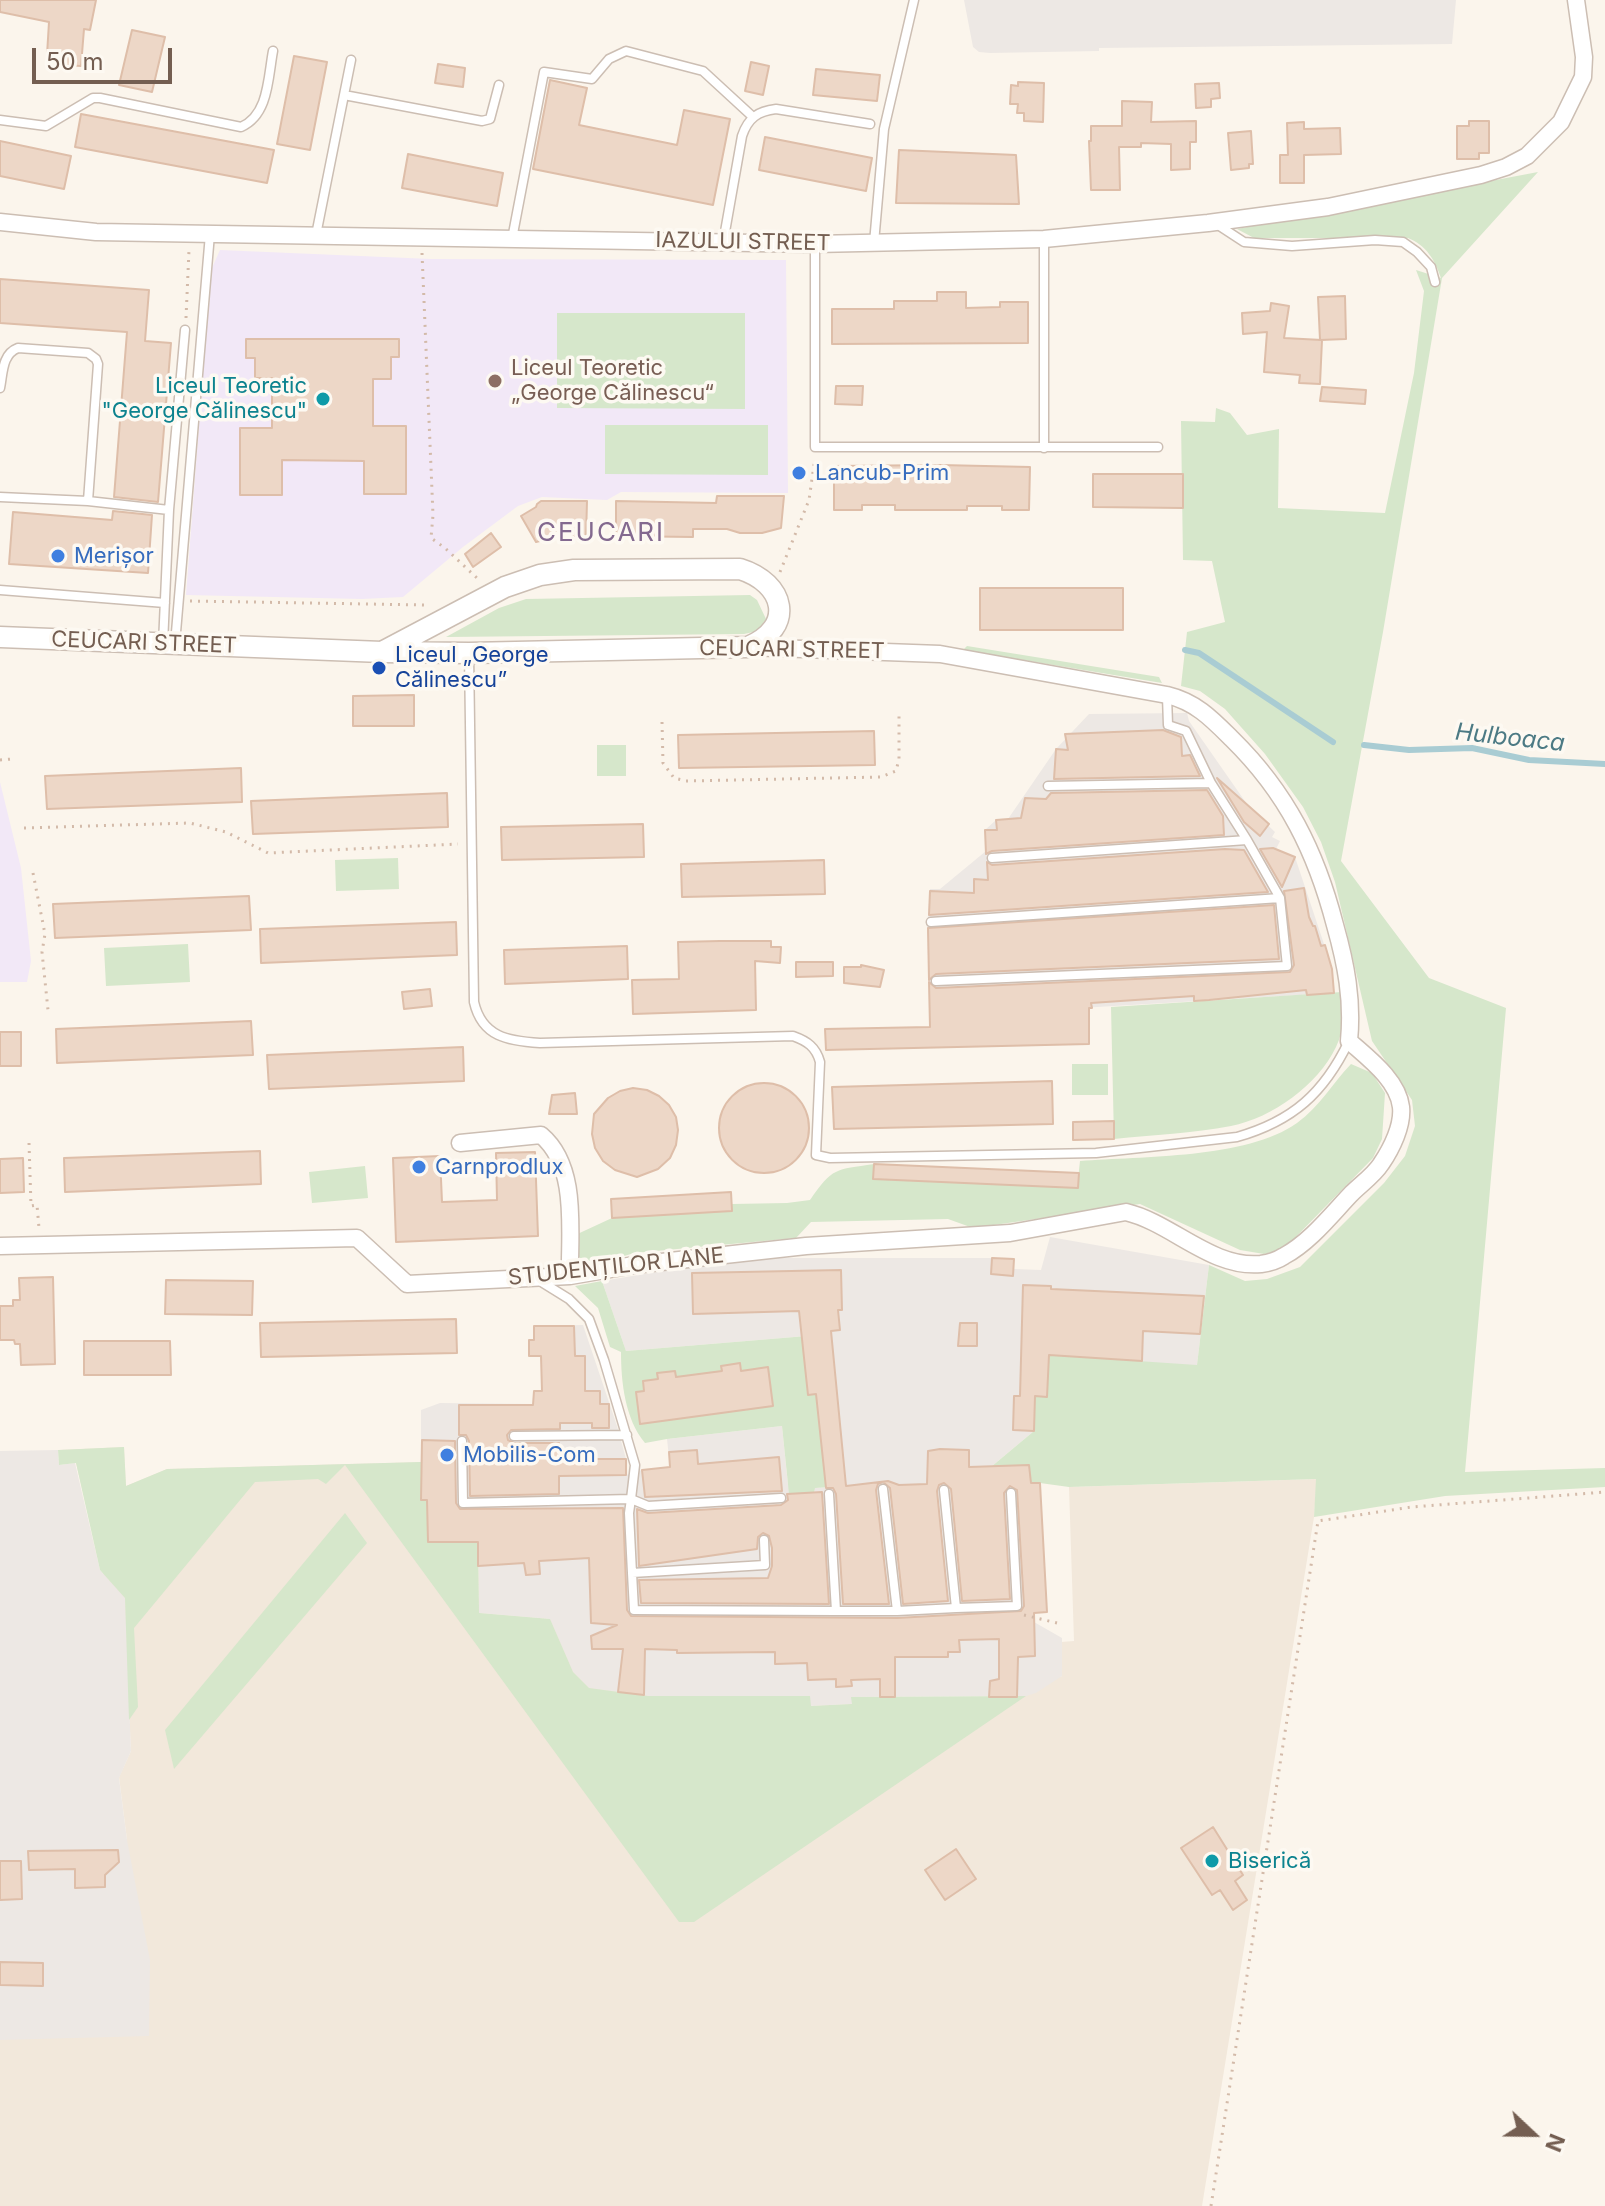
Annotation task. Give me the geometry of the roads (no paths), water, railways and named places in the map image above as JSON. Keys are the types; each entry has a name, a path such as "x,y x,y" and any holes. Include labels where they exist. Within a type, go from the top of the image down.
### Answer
{"street":[{"name":"IAZULUI STREET","path":"0,222 96,232 815,244 1044,239 1328,207 1481,175 1527,156 1561,122 1583,77 1584,57 1576,0"},
{"path":"382,652 505,587 540,575 574,570 740,569 757,574 777,594 780,607 778,620 766,637 748,647"},
{"name":"CEUCARI STREET","path":"0,637 382,652 748,647 940,654 1185,699 1202,710 1242,748 1282,798 1305,836 1319,869 1343,952 1352,1014 1349,1041"},
{"name":"STUDENȚILOR LANE","path":"0,1246 357,1238 407,1284 570,1276 634,1265 806,1246 1010,1233 1126,1212 1144,1216 1217,1256 1240,1263 1263,1264 1283,1258 1301,1244 1381,1165 1393,1143 1400,1123 1397,1091 1374,1063 1349,1041"},
{"path":"460,1143 541,1135 553,1145 566,1181 570,1276"}],"lane":[{"path":"874,243 884,129 914,0"},
{"path":"0,120 46,126 93,98 100,98 241,127 253,122 262,108 273,51"},
{"path":"512,239 544,72 592,79 609,59 626,51 703,71 753,117"},
{"path":"316,235 351,60"},
{"path":"344,95 482,121 490,119 499,85"},
{"path":"723,243 740,144 746,124 753,117 776,109 870,124"},
{"path":"1214,222 1244,242 1292,246 1375,240 1403,242 1431,267 1435,282"},
{"path":"169,644 210,234"},
{"path":"1044,239 1044,448"},
{"path":"815,244 815,447 1158,447"},
{"path":"169,644 165,603 169,510 185,330"},
{"path":"0,388 5,360 12,349 88,353 96,359 88,501"},
{"path":"0,497 88,501 169,510"},
{"path":"0,590 165,603"},
{"path":"469,653 474,1002 482,1024 499,1036 518,1042 540,1043 793,1036 806,1041 818,1053 816,1155 830,1158 1096,1153 1237,1137 1258,1131 1295,1111 1331,1075 1349,1041"},
{"path":"936,981 1287,966 1280,898 1211,783 1186,731 1168,725 1167,695"},
{"path":"1048,786 1211,783"},
{"path":"992,858 1247,840"},
{"path":"931,922 1280,898"},
{"path":"536,1278 569,1299 589,1319 627,1435 635,1465 629,1513 634,1610 897,1611 1017,1606 1011,1493"},
{"path":"514,1436 627,1435"},
{"path":"462,1441 463,1503 631,1499 648,1506 781,1498"},
{"path":"883,1489 897,1611"},
{"path":"944,1490 956,1608"},
{"path":"829,1494 836,1611"},
{"path":"632,1573 765,1565 764,1540"}],"waterway":[{"name":"Hulboaca","path":"1185,650 1199,653 1333,742"},
{"name":"Hulboaca","path":"1364,745 1409,750 1472,748 1529,760 1605,764"}],"place":[{"name":"Liceul Teoretic „George Călinescu“","path":"495,381"},
{"name":"Liceul Teoretic \"George Călinescu\"","path":"323,399"},
{"name":"Lancub-Prim","path":"799,473"},
{"name":"Merișor","path":"58,556"},
{"name":"Liceul „George Călinescu”","path":"379,668"},
{"name":"Carnprodlux","path":"419,1167"},
{"name":"Mobilis-Com","path":"447,1455"},
{"name":"Biserică","path":"1212,1861"}],"district":[{"name":"CEUCARI","path":"601,533"}]}
